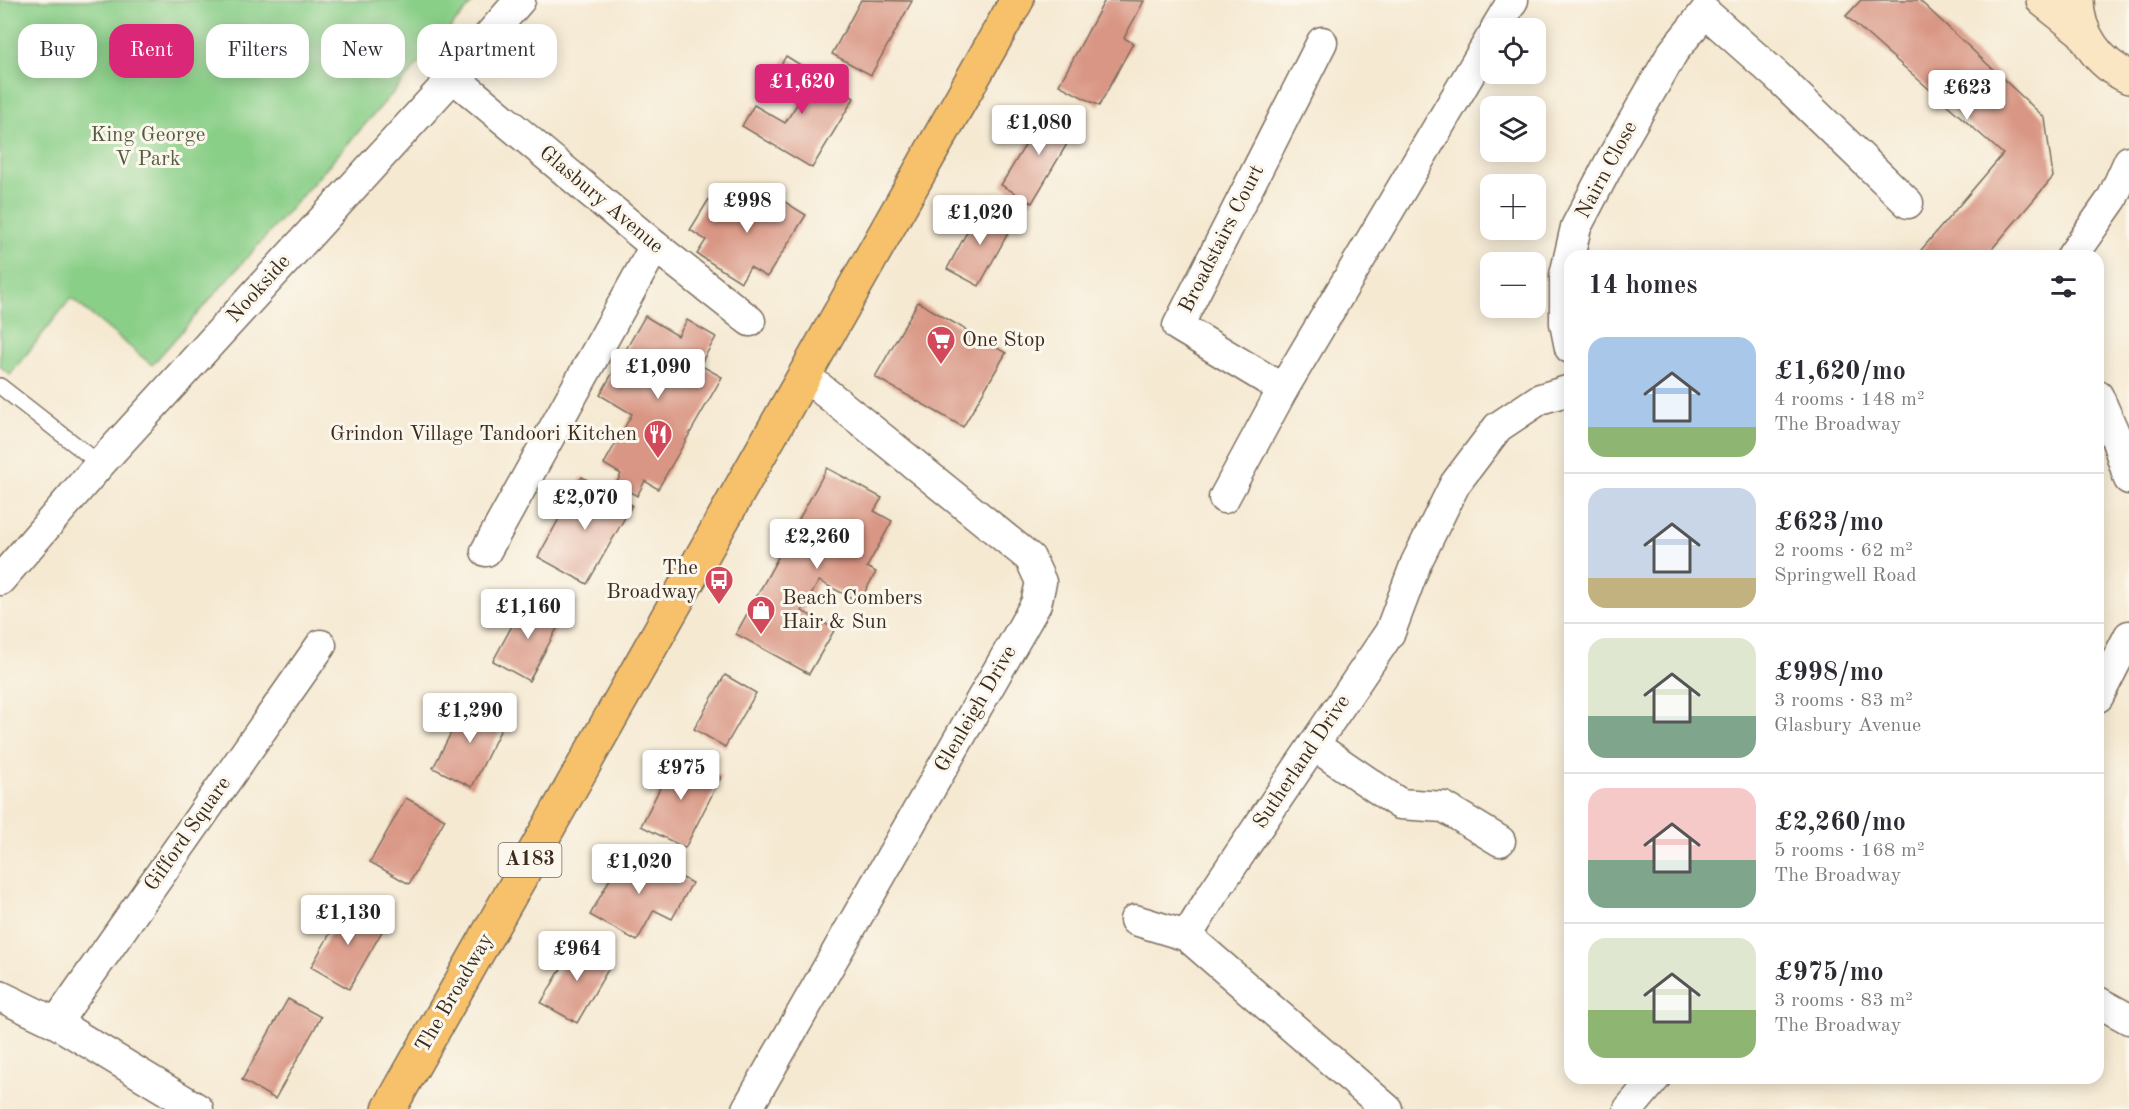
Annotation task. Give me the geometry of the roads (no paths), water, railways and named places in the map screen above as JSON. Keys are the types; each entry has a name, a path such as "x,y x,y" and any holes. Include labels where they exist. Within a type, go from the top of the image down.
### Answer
{"main road":[{"name":"The Broadway","path":"389,1109 1017,0"},
{"path":"2043,0 2083,32 2097,55 2120,73 2129,77"},
{"path":"2077,0 2083,32"}],"street":[{"name":"Nookside","path":"499,24 520,0"},
{"path":"1502,18 1513,0"},
{"name":"Nairn Close","path":"1570,250 1576,227 1611,160 1699,6 1776,75 1908,203"},
{"name":"Broadstairs Court","path":"1283,389 1178,326 1322,42"},
{"path":"1224,498 1283,389 1480,57"},
{"name":"Nookside","path":"3,570 451,78"},
{"name":"Glasbury Avenue","path":"455,78 655,246 750,321"},
{"path":"2076,250 2112,199 2129,161"},
{"path":"486,551 655,246"},
{"name":"Glenleigh Drive","path":"747,1109 1036,604 1041,582 1030,558 804,375"},
{"name":"Sutherland Drive","path":"1187,936 1214,892 1390,632 1416,563 1455,484 1498,427 1540,399 1564,392"},
{"path":"2104,410 2129,478"},
{"path":"2104,685 2129,636"},
{"name":"Gifford Square","path":"56,1023 321,645"},
{"path":"1314,746 1401,804 1444,807 1500,842"},
{"path":"1136,920 1187,936 1387,1109"},
{"path":"0,996 56,1023 198,1109"},
{"path":"2104,1005 2129,1019"},
{"path":"1629,1109 1650,1084"}],"lane":[{"path":"0,386 100,464"}],"place":[{"name":"One Stop","path":"941,366"},
{"name":"Grindon Village Tandoori Kitchen","path":"658,460"},
{"name":"The Broadway","path":"719,606"},
{"name":"Beach Combers Hair & Sun","path":"761,636"}],"park label":[{"name":"King George V Park","path":"148,147"}]}
